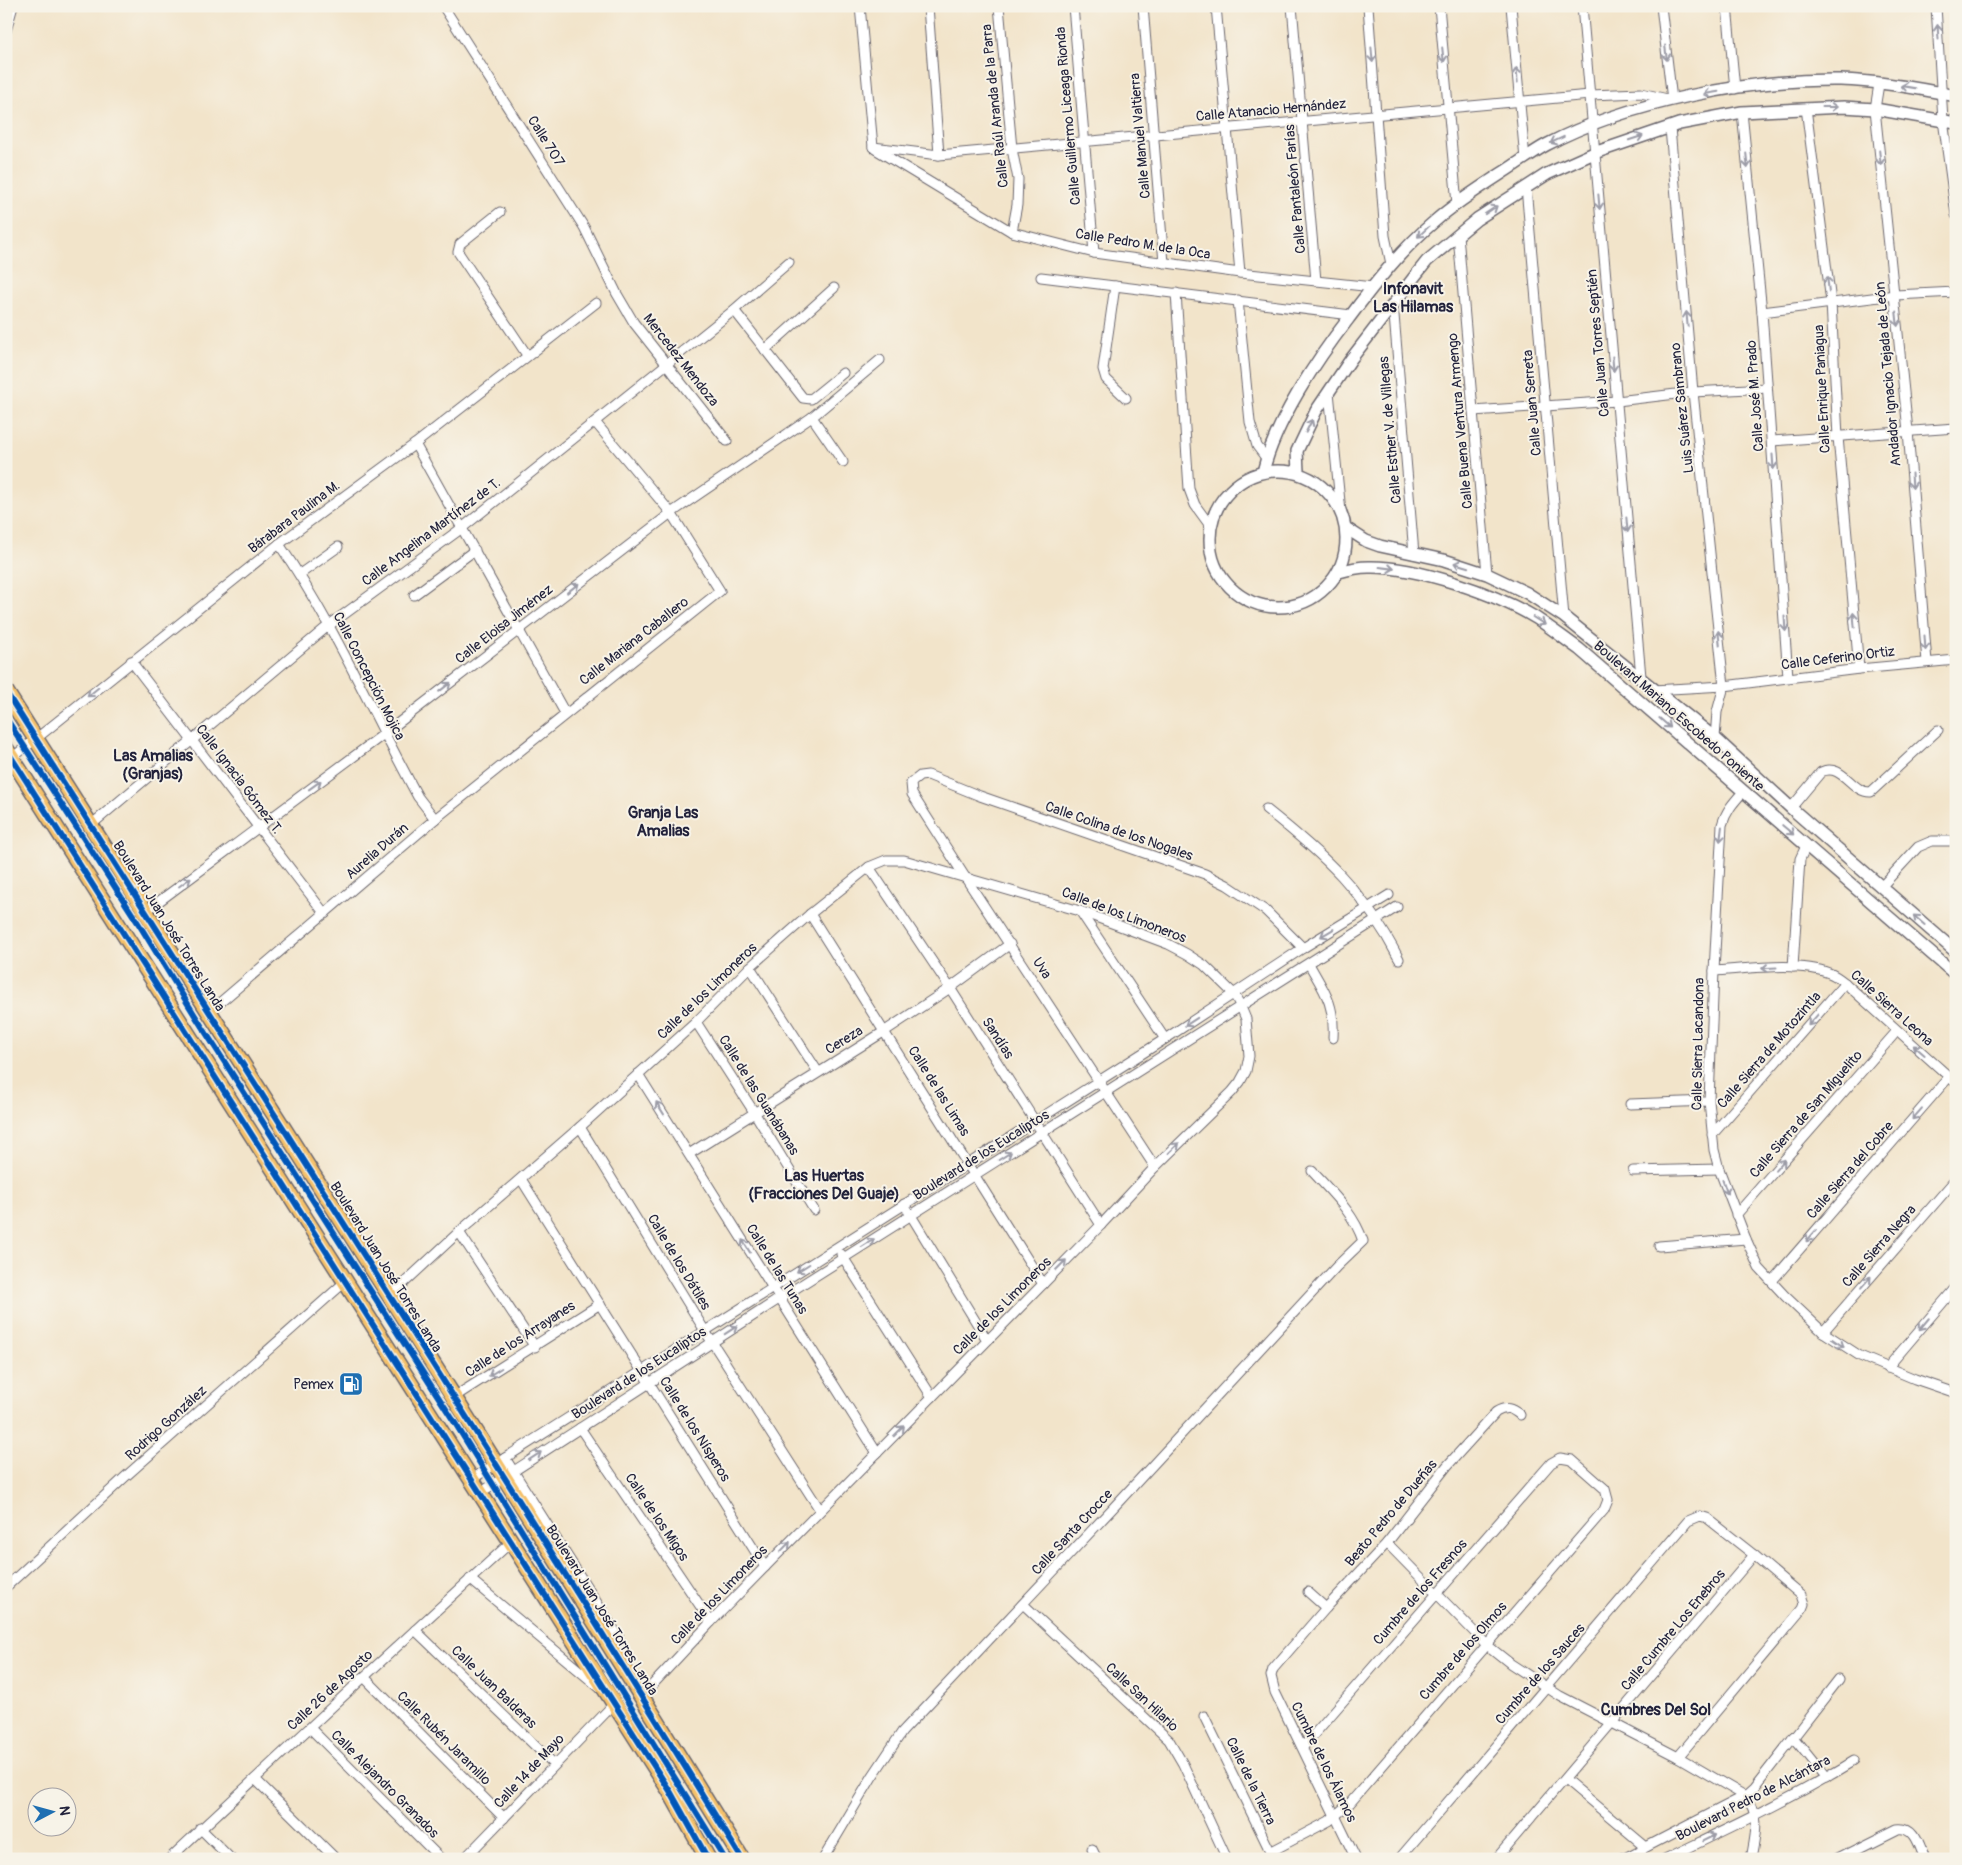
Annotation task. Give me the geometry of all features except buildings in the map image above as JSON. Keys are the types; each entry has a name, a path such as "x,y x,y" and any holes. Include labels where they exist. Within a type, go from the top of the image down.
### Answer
{"main road":[{"name":"Boulevard Juan José Torres Landa","path":"6,692 454,1397 504,1468 742,1859"},
{"path":"9,753 670,1791 708,1859"}],"street":[{"path":"6,31 13,6"},
{"name":"Calle 707","path":"443,6 584,227 617,294"},
{"path":"860,6 873,147"},
{"path":"928,6 939,155"},
{"name":"Calle Raúl Aranda de la Parra","path":"1000,6 1012,149 1018,178 1017,205 1012,232"},
{"name":"Calle Guillermo Liceaga Rionda","path":"1073,6 1094,254"},
{"name":"Calle Manuel Valtierra","path":"1143,6 1164,263"},
{"path":"1216,6 1240,273"},
{"name":"Calle Pantaleón Farías","path":"1292,6 1316,280"},
{"path":"1368,6 1385,236 1391,264"},
{"path":"1439,6 1457,204"},
{"path":"1511,6 1525,158"},
{"name":"Calle Juan Torres Septién","path":"1582,6 1640,677"},
{"path":"1661,6 1672,100"},
{"path":"1727,6 1735,89"},
{"path":"1936,6 1943,120 1956,215"},
{"path":"1263,472 1266,458 1281,422 1332,340 1391,264 1436,220 1481,186 1545,146 1592,125 1672,100 1735,89 1842,80 1956,96"},
{"name":"Andador Ignacio Tejada de León","path":"1879,84 1875,109 1908,431 1927,662"},
{"name":"Calle Atanacio Hernández","path":"873,147 939,155 1590,95 1641,93 1672,100"},
{"path":"1298,472 1297,451 1306,430 1329,392 1393,303 1427,261 1477,219 1547,174 1634,138 1679,124 1742,112 1806,108 1875,109 1956,123"},
{"name":"Calle Enrique Paniagua","path":"1806,108 1831,302 1838,437 1859,668"},
{"name":"Calle José M. Prado","path":"1742,112 1762,312 1788,677"},
{"name":"Luis Suárez Sambrano","path":"1670,128 1693,392 1724,686"},
{"name":"Calle Pedro M. de la Oca","path":"873,147 1012,232 1094,254 1240,273 1373,287"},
{"name":"Calle Juan Serreta","path":"1526,187 1564,617"},
{"path":"500,212 460,244 458,252 527,355"},
{"name":"Calle Buena Ventura Armengo","path":"1458,235 1487,574"},
{"name":"Calle Angelina Martínez de T.","path":"91,825 328,626 462,528 734,310 789,262"},
{"path":"1041,277 1351,315"},
{"path":"1115,286 1103,369 1106,379 1126,398"},
{"path":"765,350 834,288"},
{"path":"1762,312 1895,295 1956,292"},
{"path":"1176,293 1190,489 1195,505 1211,527"},
{"name":"Mercedez Mendoza","path":"617,294 634,323 665,365 727,441"},
{"path":"1238,300 1250,422 1257,446 1266,458"},
{"name":"Bárabara Paulina M.","path":"9,753 36,739 279,544 415,444 596,303"},
{"name":"Calle Esther V. de Villegas","path":"1393,303 1414,554"},
{"path":"734,310 803,398 811,399 843,373"},
{"name":"Calle Eloisa Jiménez","path":"146,911 384,734 671,513 812,417 880,360"},
{"path":"1473,411 1617,401 1693,392 1767,388"},
{"path":"1329,392 1342,512 1346,528 1346,551 1339,572 1327,587 1312,599 1294,606 1275,608 1256,604 1239,595 1225,582 1215,565 1210,546 1211,527 1217,508 1229,491 1244,479 1263,472 1277,470 1298,472 1313,479 1330,493 1342,512"},
{"path":"812,417 843,462"},
{"path":"595,422 671,513"},
{"path":"1772,441 1956,428"},
{"path":"415,444 565,713"},
{"name":"Calle Mariana Caballero","path":"565,713 720,591 671,513"},
{"name":"Boulevard Mariano Escobedo Poniente","path":"1346,528 1366,541 1458,564 1487,574 1528,593 1564,617 1714,738 1956,952"},
{"name":"Calle Concepción Mojica","path":"279,544 300,574 418,797 435,819"},
{"path":"300,574 338,547"},
{"path":"414,595 475,550"},
{"name":"Boulevard Mariano Escobedo Poniente","path":"1339,572 1357,567 1384,567 1437,578 1464,586 1535,618 1580,649 1952,972"},
{"name":"Calle Ceferino Ortiz","path":"1654,690 1724,686 1859,668 1956,660"},
{"name":"Calle Ignacia Gómez T.","path":"131,661 325,914"},
{"path":"1714,738 1717,712 1724,686"},
{"name":"Aurelia Durán","path":"210,1012 435,819 565,713"},
{"path":"1791,808 1821,772 1827,769 1838,772 1860,790 1871,792 1938,730"},
{"name":"Calle Colina de los Nogales","path":"911,783 920,776 928,775 987,799 1205,874 1252,901 1286,930 1303,948"},
{"name":"Uva","path":"911,783 912,794 1155,1167"},
{"name":"Calle Sierra Lacandona","path":"1743,792 1732,804 1722,825 1709,1101 1712,1135 1719,1169 1736,1216 1759,1268 1823,1332 1843,1346 1887,1368 1956,1393"},
{"path":"1266,809 1329,861 1369,908 1399,959"},
{"path":"1881,887 1918,847 1932,841 1956,841"},
{"path":"1793,967 1800,859 1806,846"},
{"name":"Calle de los Limoneros","path":"390,1296 459,1232 580,1127 696,1022 750,967 810,914 869,867 886,860 904,860 965,876 1080,911 1168,944 1204,965 1234,994 1246,1019 1250,1056 1246,1071 1232,1092 1155,1167 1101,1225 711,1622 642,1696"},
{"name":"Sandías","path":"869,867 950,988 1101,1225"},
{"name":"Boulevard de los Eucaliptos","path":"480,1493 504,1468 642,1372 1165,1039 1303,948 1389,895"},
{"name":"Boulevard de los Eucaliptos","path":"472,1479 504,1468 580,1428 779,1299 1397,908"},
{"path":"1080,911 1165,1039"},
{"name":"Calle de las Limas","path":"810,914 1043,1284"},
{"name":"Cereza","path":"689,1154 885,1031 950,988 1010,944"},
{"path":"1952,972 1956,958"},
{"path":"1309,964 1328,997 1334,1019 1332,1038"},
{"path":"750,967 818,1072"},
{"name":"Calle Sierra Leona","path":"1714,970 1793,967 1828,972 1845,983 1952,1080"},
{"name":"Calle Sierra de Motozintla","path":"1712,1135 1845,983"},
{"name":"Calle de las Guanábanas","path":"696,1022 814,1210"},
{"name":"Calle Sierra de San Miguelito","path":"1736,1216 1896,1031"},
{"name":"Calle de las Tunas","path":"638,1074 877,1453"},
{"name":"Calle Sierra del Cobre","path":"1772,1281 1952,1080"},
{"path":"1630,1104 1709,1101"},
{"name":"Calle de los Dátiles","path":"580,1127 705,1331 820,1510"},
{"path":"1632,1171 1719,1169"},
{"name":"Calle Santa Crocce","path":"823,1859 872,1777 902,1732 1363,1241 1350,1213 1312,1171"},
{"name":"Calle de los Nísperos","path":"521,1179 765,1567"},
{"name":"Calle Sierra Negra","path":"1823,1332 1956,1179"},
{"path":"904,1204 987,1340"},
{"path":"459,1232 535,1347"},
{"path":"1659,1246 1746,1239"},
{"path":"837,1247 932,1397"},
{"name":"Rodrigo González","path":"6,1587 125,1477 346,1281"},
{"path":"1887,1368 1956,1287"},
{"name":"Calle de los Arrayanes","path":"454,1397 600,1304"},
{"name":"Beato Pedro de Dueñas","path":"1271,1676 1273,1669 1326,1608 1387,1543 1448,1466 1496,1412 1503,1408 1510,1408 1520,1415"},
{"name":"Calle de los Migos","path":"580,1428 711,1622"},
{"name":"Cumbre de los Olmos","path":"1272,1855 1335,1817 1350,1803 1604,1510 1608,1500 1606,1489 1572,1460 1560,1458"},
{"name":"Cumbre de los Fresnos","path":"1303,1747 1550,1463 1560,1458"},
{"name":"Cumbre de los Sauces","path":"1399,1859 1688,1521 1700,1516 1707,1518 1754,1555"},
{"name":"Calle 26 de Agosto","path":"169,1859 200,1828 511,1542"},
{"path":"1387,1543 1487,1644 1511,1664 1547,1688 1678,1757 1746,1796 1752,1803 1756,1815 1751,1859"},
{"path":"1678,1757 1802,1609 1804,1604 1801,1595 1754,1555"},
{"name":"Calle Cumbre Los Enebros","path":"1496,1859 1754,1555"},
{"path":"470,1579 612,1700"},
{"path":"1308,1592 1326,1608"},
{"name":"Calle San Hilario","path":"1023,1604 1169,1740 1183,1764 1227,1859"},
{"name":"Calle Juan Balderas","path":"415,1630 554,1764"},
{"name":"Cumbre de los Álamos","path":"1271,1676 1275,1692 1356,1859"},
{"name":"Calle Rubén Jaramillo","path":"364,1677 504,1818"},
{"name":"Boulevard Pedro de Alcántara","path":"1623,1859 1746,1796 1839,1679"},
{"name":"Calle 14 de Mayo","path":"464,1859 612,1700"},
{"name":"Calle de la Tierra","path":"1204,1716 1272,1855"},
{"name":"Calle Alejandro Granados","path":"310,1728 441,1859"},
{"path":"1793,1737 1826,1778"},
{"name":"Boulevard Pedro de Alcántara","path":"1665,1859 1756,1815 1854,1761"},
{"path":"255,1779 336,1859"},
{"path":"1565,1779 1646,1847"},
{"path":"200,1828 231,1859"},
{"path":"1838,1859 1903,1828 1912,1833 1924,1859"},
{"path":"1092,1849 1097,1859"}],"cycle path":[{"path":"6,692 468,1420 742,1859"},
{"path":"6,718 455,1423 725,1859"},
{"path":"6,749 670,1791 708,1859"}],"place":[{"name":"Pemex","path":"351,1384"}],"district":[{"name":"Infonavit Las Hilamas","path":"1413,298"},
{"name":"Las Amalias (Granjas)","path":"153,765"},
{"name":"Granja Las Amalias","path":"663,822"},
{"name":"Las Huertas (Fracciones Del Guaje)","path":"824,1185"},
{"name":"Cumbres Del Sol","path":"1656,1710"}]}
